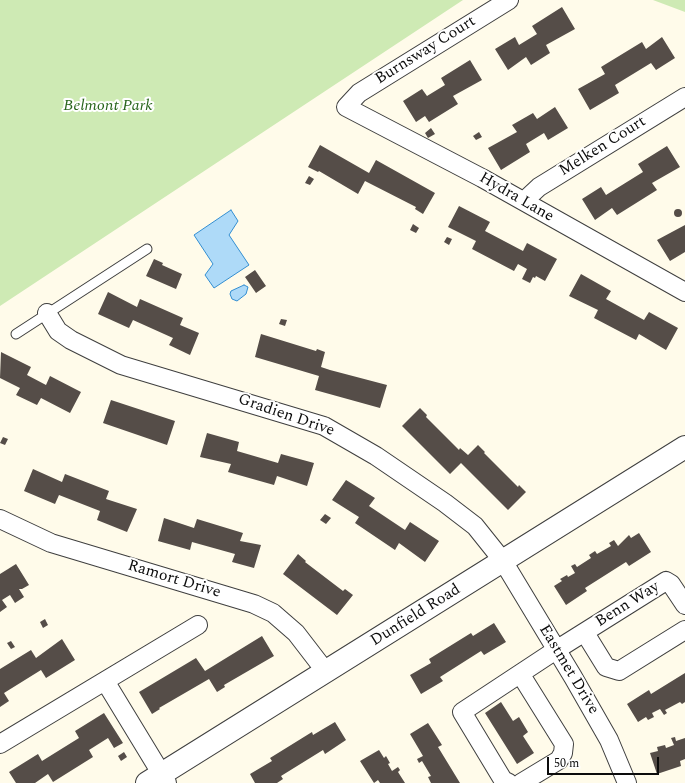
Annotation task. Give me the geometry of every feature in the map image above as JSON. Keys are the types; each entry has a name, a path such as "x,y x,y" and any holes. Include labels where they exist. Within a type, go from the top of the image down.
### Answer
{"street":[{"name":"Burnsway Court","path":"346,107 359,92 509,0"},
{"name":"Melken Court","path":"524,201 539,187 685,96"},
{"name":"Hydra Lane","path":"346,107 524,201 685,292"},
{"name":"Gradien Drive","path":"47,313 58,331 71,340 122,364 306,420 336,432 445,503 475,526 503,561"},
{"name":"Dunfield Road","path":"159,780 326,672 685,447"},
{"name":"Ramort Drive","path":"0,519 50,544 254,604 273,613 296,633 326,672"},
{"name":"Eastmet Drive","path":"503,561 609,740 626,783"},
{"name":"Benn Way","path":"509,783 503,780 462,712 556,650 666,581 671,584 685,605"},
{"path":"0,744 198,625"},
{"name":"Benn Way","path":"584,633 606,667 619,671 685,630"},
{"path":"520,675 564,744 563,754 559,760 521,783"},
{"path":"105,681 159,780"}],"lane":[{"path":"16,334 147,249"}],"green space":[{"name":"Belmont Park","path":"0,0 463,0 0,306"},
{"path":"653,0 685,0 685,12"}],"water":[{"path":"231,210 238,221 229,235 249,265 214,288 205,275 213,264 194,235"},
{"path":"244,285 248,287 246,294 237,301 232,299 230,294 231,291"}],"building":[{"path":"562,7 575,29 546,45 550,53 531,65 526,57 508,70 495,49 515,37 519,45 537,34 532,26"},
{"path":"662,37 675,58 656,70 651,63 615,85 619,93 590,110 578,89 605,74 601,67 642,42 646,49"},
{"path":"470,60 482,80 453,96 458,104 429,122 425,116 416,122 403,101 422,89 427,96 445,85 441,78"},
{"path":"555,107 568,128 548,140 544,133 526,144 530,152 501,170 488,148 517,132 512,125 533,113 537,119"},
{"path":"431,128 435,134 428,138 425,133"},
{"path":"479,132 482,137 476,140 473,136"},
{"path":"320,145 369,173 376,160 435,193 423,214 415,209 416,207 365,181 358,194 319,171 318,172 308,167"},
{"path":"667,146 680,167 652,183 657,190 617,215 612,208 595,220 582,199 601,187 606,195 643,172 638,164"},
{"path":"309,176 314,179 310,185 305,183"},
{"path":"459,206 490,222 485,231 523,251 527,243 557,259 545,281 536,276 535,278 533,277 530,283 522,279 527,269 518,264 514,271 472,249 476,241 448,227"},
{"path":"678,209 681,210 681,216 678,217 675,216 674,213 675,210"},
{"path":"413,224 419,228 416,233 410,230"},
{"path":"685,225 685,252 670,261 657,240"},
{"path":"447,237 452,239 449,245 444,242"},
{"path":"154,259 163,263 162,265 182,274 176,289 146,276"},
{"path":"255,270 266,286 256,293 245,277"},
{"path":"581,274 611,291 606,299 644,320 649,312 678,328 666,350 639,334 636,340 594,318 598,310 569,296"},
{"path":"108,292 137,307 140,299 183,318 180,325 199,333 190,355 169,345 173,338 133,320 129,328 98,314"},
{"path":"281,319 287,320 285,326 279,324"},
{"path":"261,334 316,351 317,349 325,352 321,367 387,385 380,408 315,390 319,376 255,357"},
{"path":"1,352 31,367 27,375 46,385 50,376 81,392 70,413 41,398 37,405 16,395 20,388 0,378"},
{"path":"111,400 175,421 167,445 103,423"},
{"path":"420,408 427,415 426,417 459,450 460,448 468,455 478,445 518,487 519,485 526,492 508,510 461,463 450,474 402,426"},
{"path":"207,433 239,442 237,451 278,463 281,454 314,463 307,486 277,476 274,485 228,472 231,464 200,457"},
{"path":"3,437 8,439 5,445 0,443"},
{"path":"33,469 62,482 65,474 109,491 106,499 137,509 127,532 97,520 100,511 59,495 55,504 24,491"},
{"path":"346,480 375,498 369,506 405,530 410,522 439,541 425,562 399,543 395,550 355,523 359,517 332,500"},
{"path":"325,514 331,518 326,524 320,520"},
{"path":"164,518 194,528 197,519 243,533 240,541 261,545 254,568 232,562 235,554 192,542 190,550 158,541"},
{"path":"639,533 651,552 629,566 626,562 585,588 587,591 566,605 554,586 562,581 560,579 575,573 571,566 575,564 577,567 591,558 589,555 595,551 597,554 611,546 609,543 614,540 618,546 629,535 631,538"},
{"path":"298,554 306,561 305,562 343,591 345,589 353,595 337,615 283,574"},
{"path":"16,564 29,585 19,589 24,597 15,603 10,595 2,600 7,607 0,612 0,574"},
{"path":"45,619 48,625 43,628 40,622"},
{"path":"494,623 506,642 484,655 481,651 440,677 443,681 421,694 410,675 431,663 429,659 471,633 473,636"},
{"path":"262,636 274,656 224,685 225,687 217,692 209,679 159,708 160,709 152,714 139,692 196,658 205,671"},
{"path":"62,639 75,660 46,678 41,670 4,693 9,701 0,707 0,669 31,650 36,658"},
{"path":"11,641 15,647 11,649 7,643"},
{"path":"685,673 685,702 682,704 680,702 665,710 667,713 664,715 660,709 652,713 654,717 648,720 646,717 638,722 627,704 649,690 651,694"},
{"path":"501,702 513,721 519,717 528,732 523,736 534,753 517,764 485,713"},
{"path":"104,713 123,743 114,748 108,738 89,750 93,757 53,782 48,774 35,783 16,783 9,772 38,754 42,761 79,738 75,731"},
{"path":"335,722 346,740 325,754 323,750 281,776 283,779 277,783 255,783 250,774 272,761 270,758 312,732 313,735"},
{"path":"428,723 442,745 438,747 460,783 431,783 428,777 431,776 422,761 419,763 417,759 423,756 410,734"},
{"path":"675,737 676,741 685,738 685,759 680,761 681,766 657,774 650,753 658,751 657,747 665,745 666,748 674,745 671,738"},
{"path":"379,750 384,758 386,756 392,771 398,767 400,770 398,772 405,783 380,783 378,780 374,783 360,761"},
{"path":"124,752 127,757 121,761 118,756"}]}
